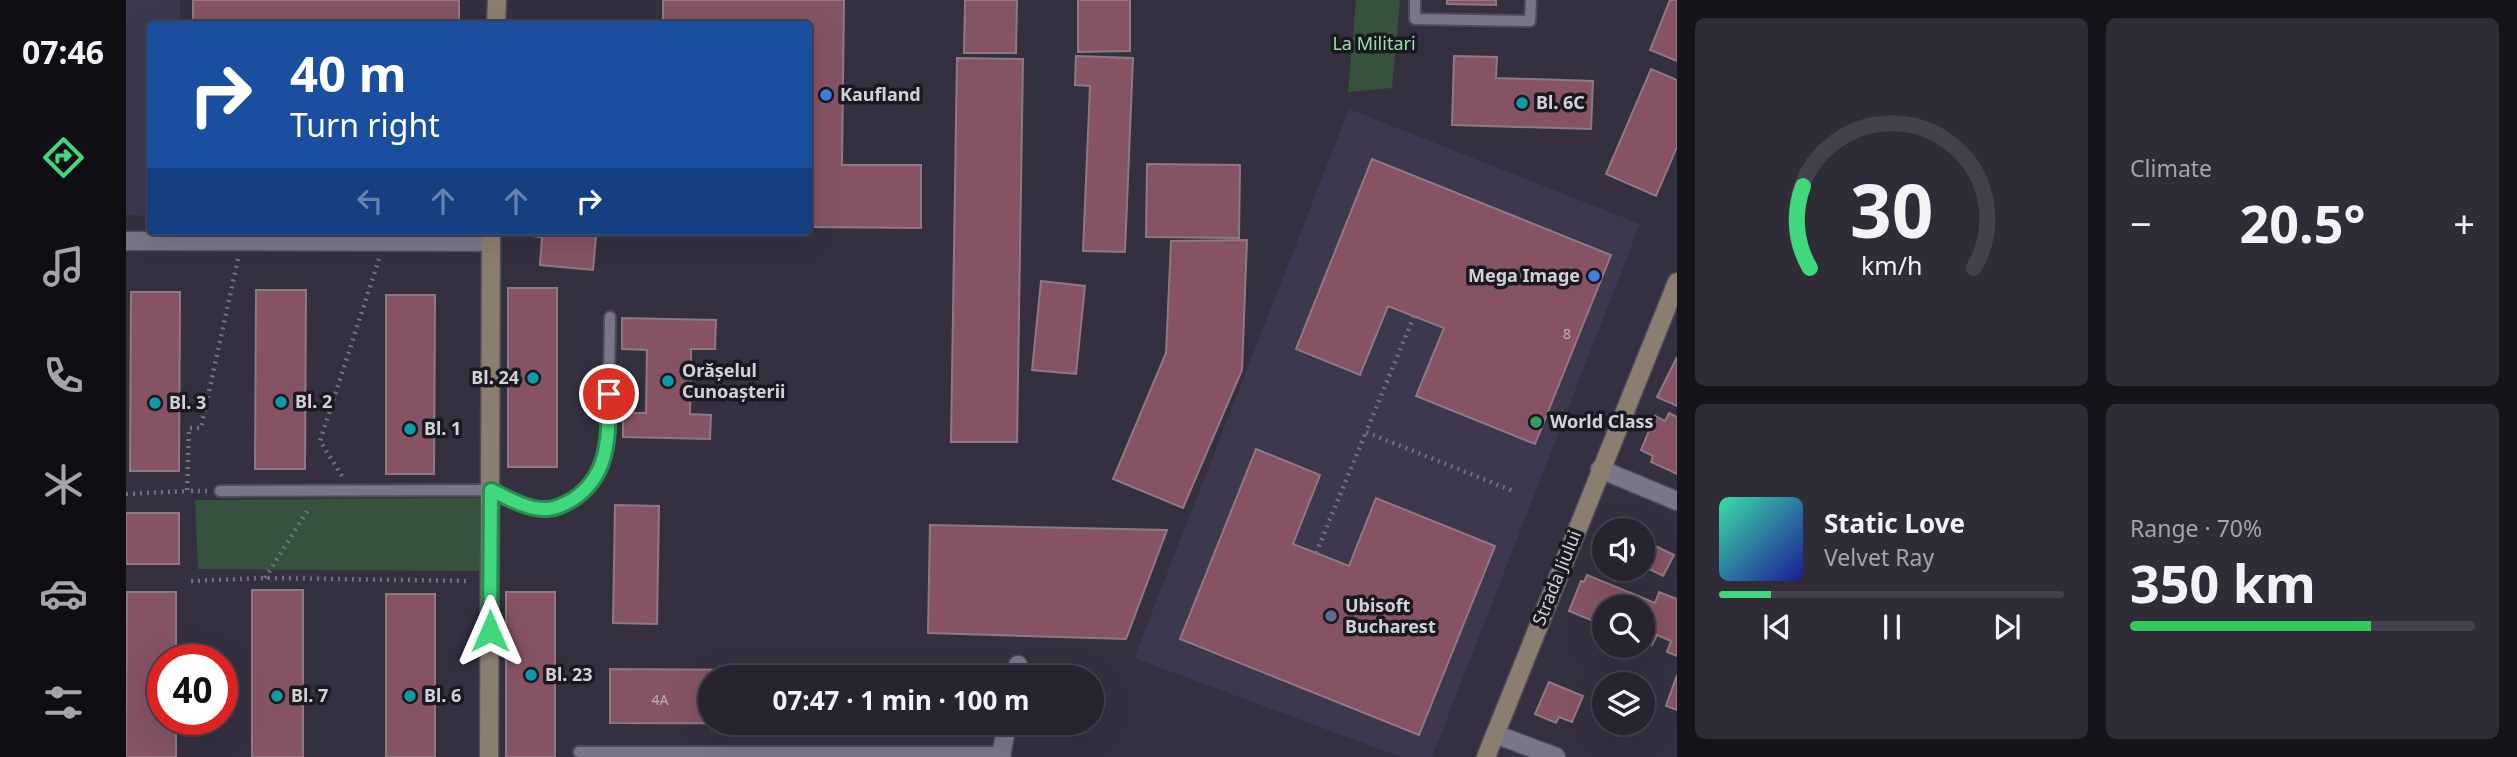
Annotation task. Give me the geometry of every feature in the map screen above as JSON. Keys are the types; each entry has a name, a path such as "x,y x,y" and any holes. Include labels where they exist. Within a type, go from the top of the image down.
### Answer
{"street":[{"path":"496,21 497,0"},
{"path":"126,241 242,241 287,235 375,238 491,237 489,757"},
{"name":"Strada Jiului","path":"1486,757 1677,282"},
{"path":"1600,469 1677,501"},
{"path":"1495,734 1556,757"},
{"path":"1001,755 1005,735"}],"lane":[{"path":"1415,0 1415,19 1530,21 1531,0"},
{"path":"220,491 491,490 528,506 547,509 571,500 594,480 604,463 608,446 610,317"},
{"path":"579,752 1001,755"}],"path":[{"path":"352,491 320,441 375,238"},
{"path":"187,491 189,428 201,428 242,241"},
{"path":"1316,553 1414,316"},
{"path":"1366,432 1513,491"},
{"path":"126,494 220,491"},
{"path":"265,578 313,501 315,491"},
{"path":"191,581 265,578 490,581"}],"shaded area":[{"path":"126,0 180,0 180,21 147,21 147,216 126,215"},
{"path":"1349,109 1640,224 1432,757 1401,757 1134,658"}],"green space":[{"name":"La Militari","path":"1356,0 1400,0 1392,88 1348,92"},
{"path":"481,498 480,571 198,569 195,500"}],"building":[{"path":"193,0 459,0 459,21 193,21"},
{"name":"Kaufland","path":"663,0 844,0 842,165 921,165 921,228 812,227 812,21 663,21"},
{"path":"965,0 1017,0 1016,53 964,53"},
{"path":"1078,0 1130,0 1130,51 1078,52"},
{"path":"1447,0 1496,0 1496,5 1447,4"},
{"path":"1670,0 1677,0 1677,61 1650,50"},
{"path":"1076,56 1133,58 1125,252 1083,251 1090,86 1075,85"},
{"name":"Bl. 6C","path":"1454,56 1497,57 1496,78 1593,81 1591,129 1452,125"},
{"path":"957,58 1023,59 1017,442 951,442"},
{"path":"1651,69 1677,80 1677,147 1656,196 1606,174"},
{"path":"1372,159 1611,255 1535,444 1416,396 1444,328 1388,306 1360,375 1296,349"},
{"path":"1147,164 1240,165 1239,238 1146,237"},
{"path":"520,235 596,236 593,270 540,265 542,237"},
{"path":"1247,240 1242,370 1183,508 1113,479 1166,353 1171,241"},
{"path":"1041,281 1085,286 1076,374 1032,370"},
{"name":"Bl. 24","path":"508,288 557,288 557,467 508,467"},
{"name":"Bl. 2","path":"256,290 306,290 305,469 255,469"},
{"name":"Bl. 3","path":"131,292 180,292 179,471 130,471"},
{"name":"Bl. 1","path":"386,295 435,295 434,474 386,474"},
{"name":"Orășelul Cunoașterii","path":"622,318 716,320 715,349 691,349 690,414 711,415 710,439 623,437 623,413 646,413 647,350 622,349"},
{"path":"1677,357 1677,406 1657,397"},
{"path":"1669,413 1677,417 1677,474 1651,462 1653,456 1641,450 1655,416 1665,421"},
{"path":"1256,449 1320,475 1293,544 1349,566 1376,498 1495,546 1419,735 1180,639"},
{"path":"615,505 659,506 657,624 613,623"},
{"path":"126,513 179,513 179,564 126,564"},
{"path":"930,525 1167,530 1126,639 928,633"},
{"path":"1655,546 1674,555 1663,576 1655,572"},
{"path":"1587,575 1592,577 1592,581 1602,581 1636,595 1592,595 1592,621 1569,611 1581,581 1584,582"},
{"name":"Bl. 7","path":"252,590 303,590 303,757 252,757"},
{"path":"127,592 176,592 176,644 147,644 147,735 176,735 176,757 126,757"},
{"name":"Bl. 23","path":"506,592 555,592 555,757 506,757"},
{"path":"1659,592 1677,599 1677,656 1667,652 1671,641 1657,635 1655,639 1655,603"},
{"name":"Bl. 6","path":"386,594 435,594 435,757 386,757"},
{"path":"610,669 698,670 698,723 610,723"},
{"path":"1677,675 1677,710 1666,706"},
{"path":"1549,682 1583,696 1572,722 1559,717 1556,723 1535,714"}],"place":[{"name":"Kaufland","path":"826,95"},
{"name":"Bl. 6C","path":"1522,103"},
{"name":"Mega Image","path":"1594,276"},
{"name":"Bl. 24","path":"533,378"},
{"name":"Orășelul Cunoașterii","path":"668,381"},
{"name":"Bl. 2","path":"281,402"},
{"name":"Bl. 3","path":"155,403"},
{"name":"World Class","path":"1536,422"},
{"name":"Bl. 1","path":"410,429"},
{"name":"Ubisoft Bucharest","path":"1331,616"},
{"name":"Bl. 23","path":"531,675"},
{"name":"Bl. 7","path":"277,696"},
{"name":"Bl. 6","path":"410,696"}],"route":[{"path":"490,631 491,490 528,506 547,509 563,505 579,495 594,480 604,463 608,446 609,394"}]}
